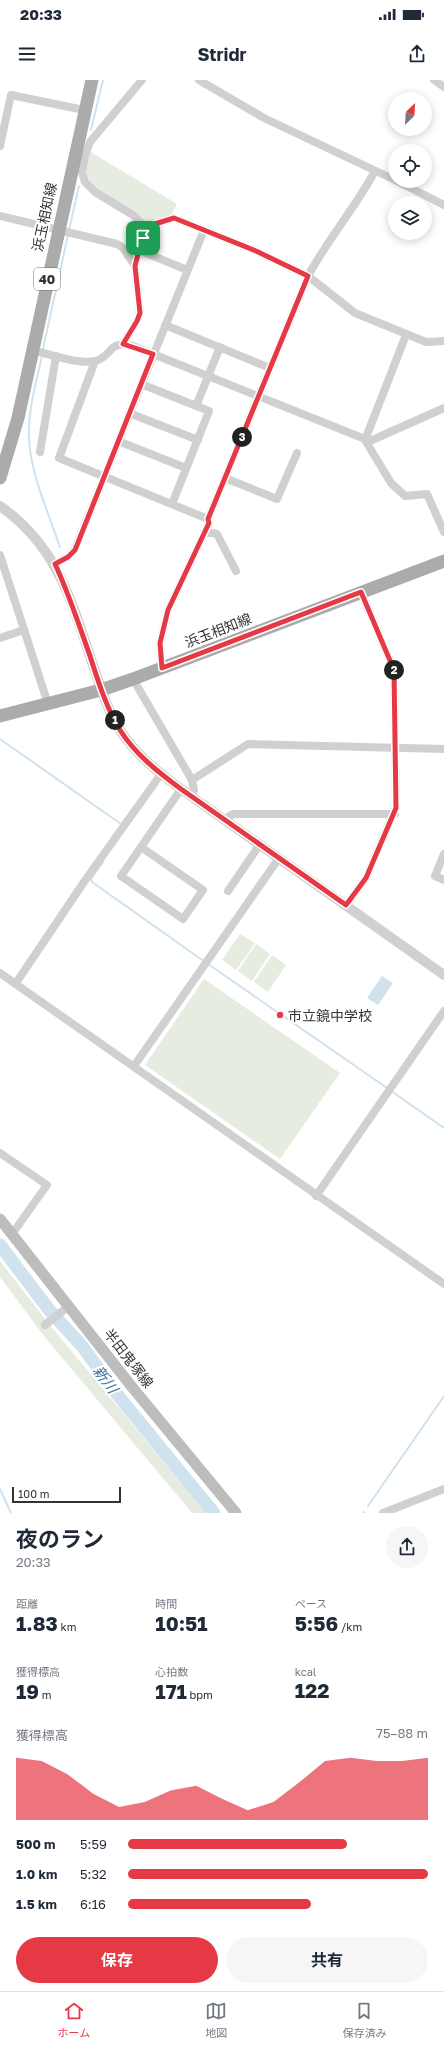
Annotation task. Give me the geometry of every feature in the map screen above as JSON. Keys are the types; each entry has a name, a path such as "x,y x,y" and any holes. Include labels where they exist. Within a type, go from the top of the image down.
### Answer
{"main road":[{"name":"浜玉相知線","path":"0,478 18,418 84,110 92,80"},
{"name":"浜玉相知線","path":"0,716 101,690 133,679 444,561"},
{"name":"半田鬼塚線","path":"0,1219 67,1308 236,1513"}],"street":[{"path":"142,80 90,142 84,156 82,172 85,182 96,192 133,215 145,227"},
{"path":"199,80 264,118 388,177"},
{"path":"434,80 444,87"},
{"path":"0,146 11,94 84,110"},
{"path":"162,668 160,643 168,610 209,523 208,519 308,276 321,252 363,193 375,171"},
{"path":"410,188 444,205"},
{"path":"0,216 117,244 123,248 135,266"},
{"path":"145,227 174,218 256,251 308,276 355,313 426,342 444,341"},
{"path":"123,344 137,321 140,313 135,266 145,227"},
{"path":"55,564 68,557 75,550 129,412 204,230"},
{"path":"139,250 188,270"},
{"path":"165,325 270,368"},
{"path":"365,440 406,335"},
{"path":"32,350 74,360 94,361 100,359 115,345 123,344 153,354 370,441 444,408"},
{"path":"196,406 220,348"},
{"path":"40,452 56,356"},
{"path":"94,361 59,458 208,519"},
{"path":"141,384 209,411 172,504"},
{"path":"129,412 198,440"},
{"path":"365,440 391,482 405,496 428,494 444,532"},
{"path":"118,441 186,468"},
{"path":"225,478 277,499 297,453"},
{"path":"0,506 28,530 55,564 70,598 101,690 120,730 132,746 162,774 181,789 443,972"},
{"path":"204,533 217,534 236,571"},
{"path":"0,555 48,704"},
{"path":"346,905 366,878 395,814 396,808 394,670 361,592"},
{"path":"0,638 24,630"},
{"path":"133,679 192,780 194,790 191,796"},
{"path":"192,780 248,744 444,749"},
{"path":"16,984 86,879 162,774"},
{"path":"141,847 203,890 183,919 121,876 141,847 181,789"},
{"path":"225,819 233,814 395,814"},
{"path":"228,891 260,844"},
{"path":"444,854 435,876 444,880"},
{"path":"134,1066 279,858"},
{"path":"0,973 134,1066 316,1196 444,1284"},
{"path":"316,1196 444,1011"},
{"path":"0,1153 47,1185 12,1234"},
{"path":"45,1325 67,1308"},
{"path":"383,1513 444,1489"}],"shaded area":[{"path":"89,151 177,204 170,217 146,225 91,184 87,176 86,168"},
{"path":"240,934 255,943 236,970 222,960"},
{"path":"256,944 270,954 252,981 238,971"},
{"path":"272,955 286,965 268,992 254,982"},
{"path":"204,979 340,1073 280,1159 145,1065"},
{"path":"0,1261 53,1329 206,1513 192,1513 44,1336 0,1277"}],"water":[{"path":"382,976 393,983 378,1005 367,998"}],"waterway":[{"path":"91,130 103,80"},
{"path":"69,230 79,186"},
{"path":"43,349 68,235"},
{"path":"42,356 30,417 30,451 36,479 60,547"},
{"path":"0,739 121,824"},
{"path":"103,862 91,879 92,882 205,962"},
{"path":"208,964 387,1088"},
{"path":"391,1091 444,1128"},
{"name":"新川","path":"0,1245 50,1311 82,1346 120,1398 214,1513"},
{"path":"368,1506 444,1396"},
{"path":"0,1489 11,1513"}],"place":[{"name":"市立鏡中学校","path":"280,1015"}],"route":[{"path":"174,218 256,251 308,276 208,519 209,523 168,610 160,643 162,668 361,592 394,670 396,808 395,814 366,878 346,905 181,789 146,760 132,746 120,730 101,690 70,598 55,564 68,557 75,550 153,354 133,346 123,344 137,321 140,313 135,266 143,238 145,227 174,218"}]}
